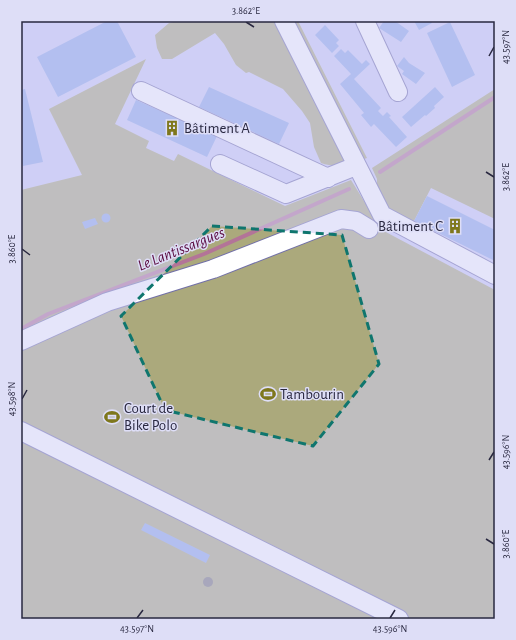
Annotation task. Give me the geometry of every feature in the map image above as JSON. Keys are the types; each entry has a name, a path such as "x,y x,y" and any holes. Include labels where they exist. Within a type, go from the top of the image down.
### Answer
{"street":[{"path":"284,21 382,216 495,275"},
{"path":"365,21 398,92"},
{"path":"141,91 328,178"},
{"path":"220,164 286,194 356,166"},
{"path":"21,341 107,302 213,269 341,219 356,221 369,229"},
{"path":"21,431 399,619"}],"highlighted area":[{"path":"212,226 342,235 379,364 313,446 165,410 121,316"}],"shaded area":[{"path":"177,21 298,21 367,158 339,166 321,163 314,147 310,123 302,111 283,89 249,72 246,73 236,65 224,44 215,33 172,59 162,59 157,48 155,35 169,23"},
{"path":"146,59 115,124 149,141 146,148 174,161 178,154 285,206 351,180 382,230 495,290 495,619 21,619 21,190 82,175 49,109"},
{"path":"495,89 495,219 431,188 414,221 388,211 377,186 377,179 372,168"}],"building":[{"path":"107,21 117,21 136,57 58,97 37,57"},
{"path":"384,21 395,21 409,31 401,42 379,28"},
{"path":"414,21 431,21 432,23 419,30"},
{"path":"450,22 475,75 452,87 427,33"},
{"path":"325,25 339,40 336,43 339,46 332,53 315,35"},
{"path":"341,49 345,53 348,50 362,64 366,60 370,64 354,79 381,108 378,111 383,116 387,112 391,116 389,117 407,137 396,147 374,124 371,127 361,115 364,113 340,84 351,74 334,56"},
{"path":"404,57 409,63 425,73 416,84 402,74 404,71 397,66"},
{"path":"209,87 289,123 279,144 199,107"},
{"path":"435,87 444,97 434,106 435,108 411,127 402,117"},
{"path":"25,89 43,162 23,166 21,160 21,90"},
{"name":"Bâtiment A","path":"136,100 217,136 207,157 127,120"},
{"name":"Bâtiment C","path":"427,196 495,230 495,261 414,221"},
{"path":"104,214 108,214 110,218 108,222 104,222 102,220 102,216"},
{"path":"95,218 98,224 85,229 82,222"},
{"path":"145,523 210,555 206,563 141,530"}],"waterway":[{"name":"Le Lantissargues","path":"380,172 495,97"},
{"name":"Le Lantissargues","path":"21,329 48,314 204,254 349,189"}],"place":[{"name":"Bâtiment A","path":"172,128"},
{"name":"Bâtiment C","path":"455,226"},
{"name":"Tambourin","path":"268,394"},
{"name":"Court de Bike Polo","path":"112,417"}]}
